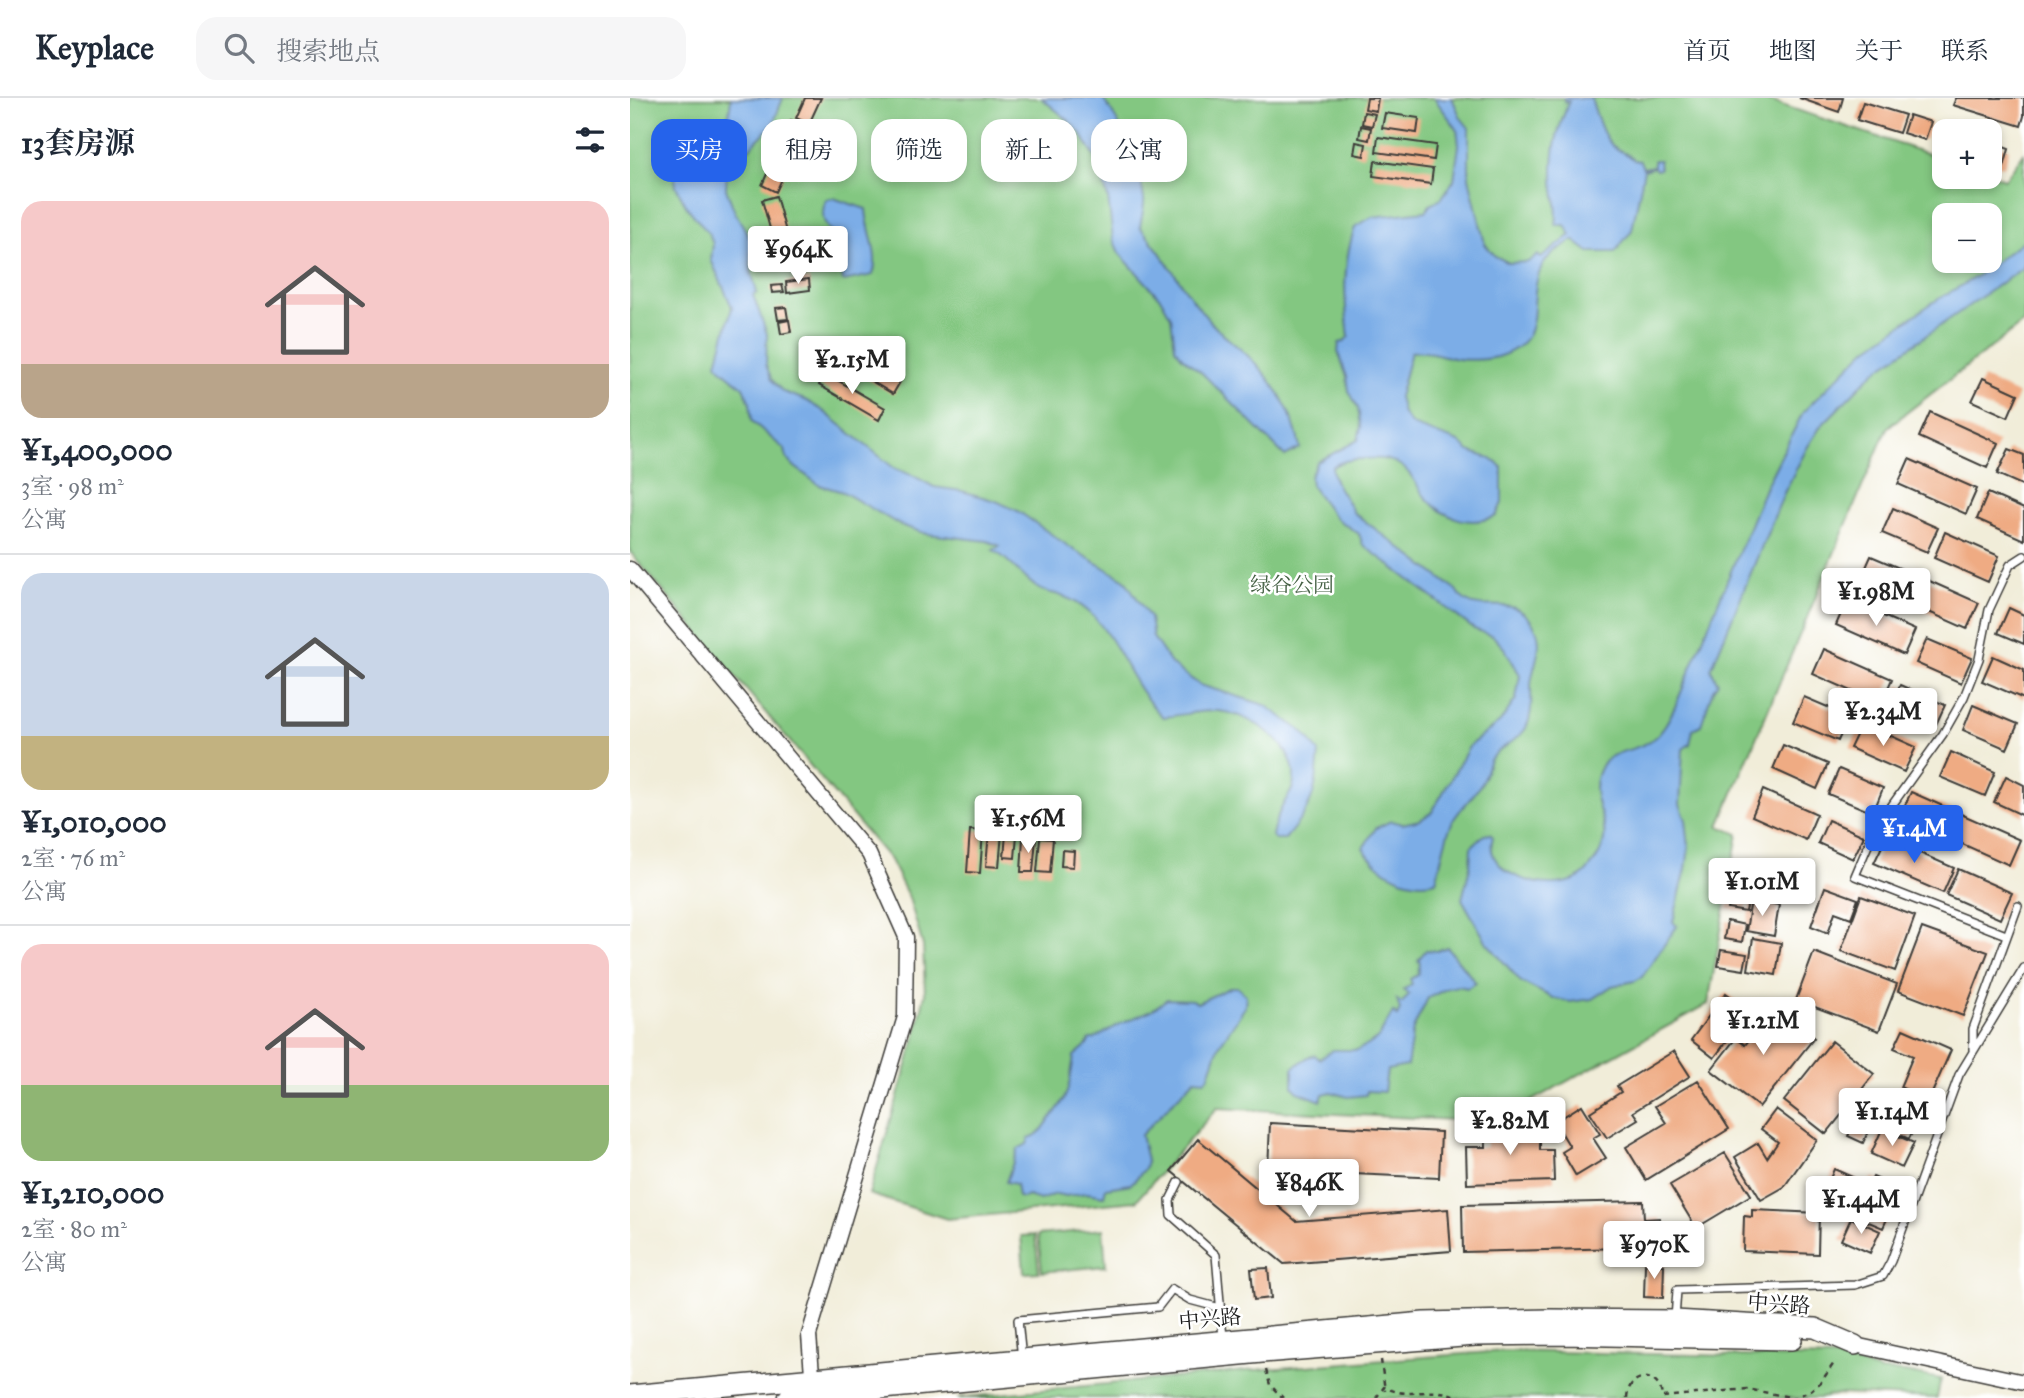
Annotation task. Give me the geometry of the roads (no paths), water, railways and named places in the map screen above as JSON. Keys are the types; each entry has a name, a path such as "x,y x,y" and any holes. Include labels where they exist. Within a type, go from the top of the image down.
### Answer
{"main road":[{"name":"中兴路","path":"630,1395 813,1387 1224,1348 1460,1321 1675,1320 1815,1328 1855,1345"},
{"name":"中兴路","path":"1224,1348 1262,1353 1475,1336 1563,1335 1761,1339 1855,1345"},
{"name":"中兴路","path":"788,1398 813,1387"}],"street":[{"path":"630,569 869,854 906,937 905,1017 808,1335 813,1387"},
{"path":"1855,1345 2024,1382"}],"lane":[{"path":"2006,935 1855,876 1875,829 1943,734 1964,696 1979,659 1989,610 2010,565 2024,556"},
{"path":"1973,1051 1973,1029 2018,906"},
{"path":"1675,1320 1677,1290 1855,1286 1883,1276 1891,1261 1959,1075 2024,968"},
{"path":"1179,1182 1170,1200 1171,1215 1216,1255 1224,1348"},
{"path":"1023,1368 1018,1320 1158,1307 1172,1289 1191,1300 1220,1308"}],"water":[{"path":"731,98 783,98 775,119 761,119 761,136 747,150 747,119 725,119 729,114"},
{"path":"1041,98 1102,98 1115,119 1091,119 1091,151 1077,130 1077,119 1067,119"},
{"path":"1434,98 1452,98 1469,128 1469,178 1485,244 1495,256 1509,263 1528,262 1538,255 1541,258 1571,235 1565,225 1556,225 1557,208 1553,181 1556,140 1569,101 1564,102 1564,98 1591,98 1602,129 1611,144 1634,160 1640,161 1643,168 1654,166 1654,160 1659,160 1660,169 1656,170 1654,167 1644,170 1632,230 1615,252 1589,252 1573,240 1546,260 1535,290 1531,329 1525,340 1514,350 1497,357 1475,360 1411,352 1399,397 1403,414 1412,425 1459,442 1469,451 1491,459 1502,467 1502,503 1496,516 1468,521 1442,512 1424,495 1409,473 1391,461 1355,459 1332,467 1337,484 1353,512 1456,590 1464,599 1473,604 1514,608 1524,614 1533,624 1539,639 1531,686 1531,713 1526,728 1490,760 1480,785 1451,825 1436,881 1425,883 1405,880 1385,871 1363,848 1376,828 1391,821 1402,824 1420,820 1432,812 1470,745 1500,722 1516,699 1520,675 1505,649 1493,636 1474,629 1363,545 1359,534 1335,518 1311,485 1310,477 1317,462 1358,440 1361,426 1358,408 1349,391 1338,352 1339,343 1349,337 1345,282 1355,227 1372,217 1426,211 1430,205 1441,199 1454,180 1459,145 1457,129"},
{"path":"675,182 726,182 726,189 735,212 751,240 751,270 757,293 753,295 767,334 766,365 772,380 783,392 822,410 894,468 934,487 962,491 1018,511 1071,548 1125,580 1150,618 1153,637 1172,665 1200,685 1265,705 1303,732 1319,752 1316,780 1307,808 1285,839 1275,839 1272,836 1279,813 1292,788 1294,772 1290,758 1282,746 1258,725 1230,713 1217,711 1163,717 1144,695 1095,618 1071,600 1033,585 993,550 1000,546 987,541 927,534 900,525 843,492 819,485 787,459 785,450 752,421 750,403 743,387 717,363 732,307 711,260 713,244 709,234 686,206"},
{"path":"1103,182 1141,182 1144,202 1140,227 1207,318 1256,364 1274,385 1293,422 1300,448 1285,456 1175,348 1171,317 1161,299 1119,253 1113,239 1108,198"},
{"path":"833,198 866,209 875,259 873,275 843,281 833,243 827,237 831,236 832,232 823,218 826,200"},
{"path":"2024,240 2024,267 1874,372 1821,426 1784,493 1711,669 1718,683 1701,725 1693,729 1690,744 1683,749 1680,804 1686,820 1689,847 1673,922 1677,926 1642,977 1612,986 1592,999 1570,1002 1553,998 1521,982 1487,943 1462,899 1470,867 1471,847 1484,835 1490,834 1493,837 1492,851 1499,863 1510,873 1525,880 1559,884 1574,880 1585,873 1598,857 1604,842 1595,782 1600,768 1616,754 1650,741 1668,721 1766,486 1803,412 1864,351 1932,303 1981,273 2002,273 2002,257"},
{"path":"1447,947 1476,983 1467,988 1448,988 1428,998 1413,1029 1407,1066 1387,1070 1384,1092 1367,1091 1366,1095 1348,1097 1331,1092 1323,1094 1321,1101 1298,1092 1293,1087 1293,1068 1308,1057 1315,1055 1319,1059 1333,1050 1357,1050 1378,1038 1393,1012 1397,1016 1400,1010 1397,1000 1402,1003 1409,994 1403,990 1412,984 1410,979 1418,975 1418,960 1426,950 1437,951"},
{"path":"1231,987 1237,987 1246,995 1245,1007 1219,1046 1208,1078 1195,1079 1141,1135 1147,1160 1145,1169 1131,1184 1106,1188 1104,1196 1086,1193 1066,1196 1056,1194 1040,1200 1028,1196 1018,1197 1016,1184 1006,1182 1018,1149 1041,1131 1065,1097 1074,1056 1090,1039 1152,1010 1167,999 1192,1000 1197,1003"}],"park label":[{"name":"绿谷公园","path":"1292,585"}]}
